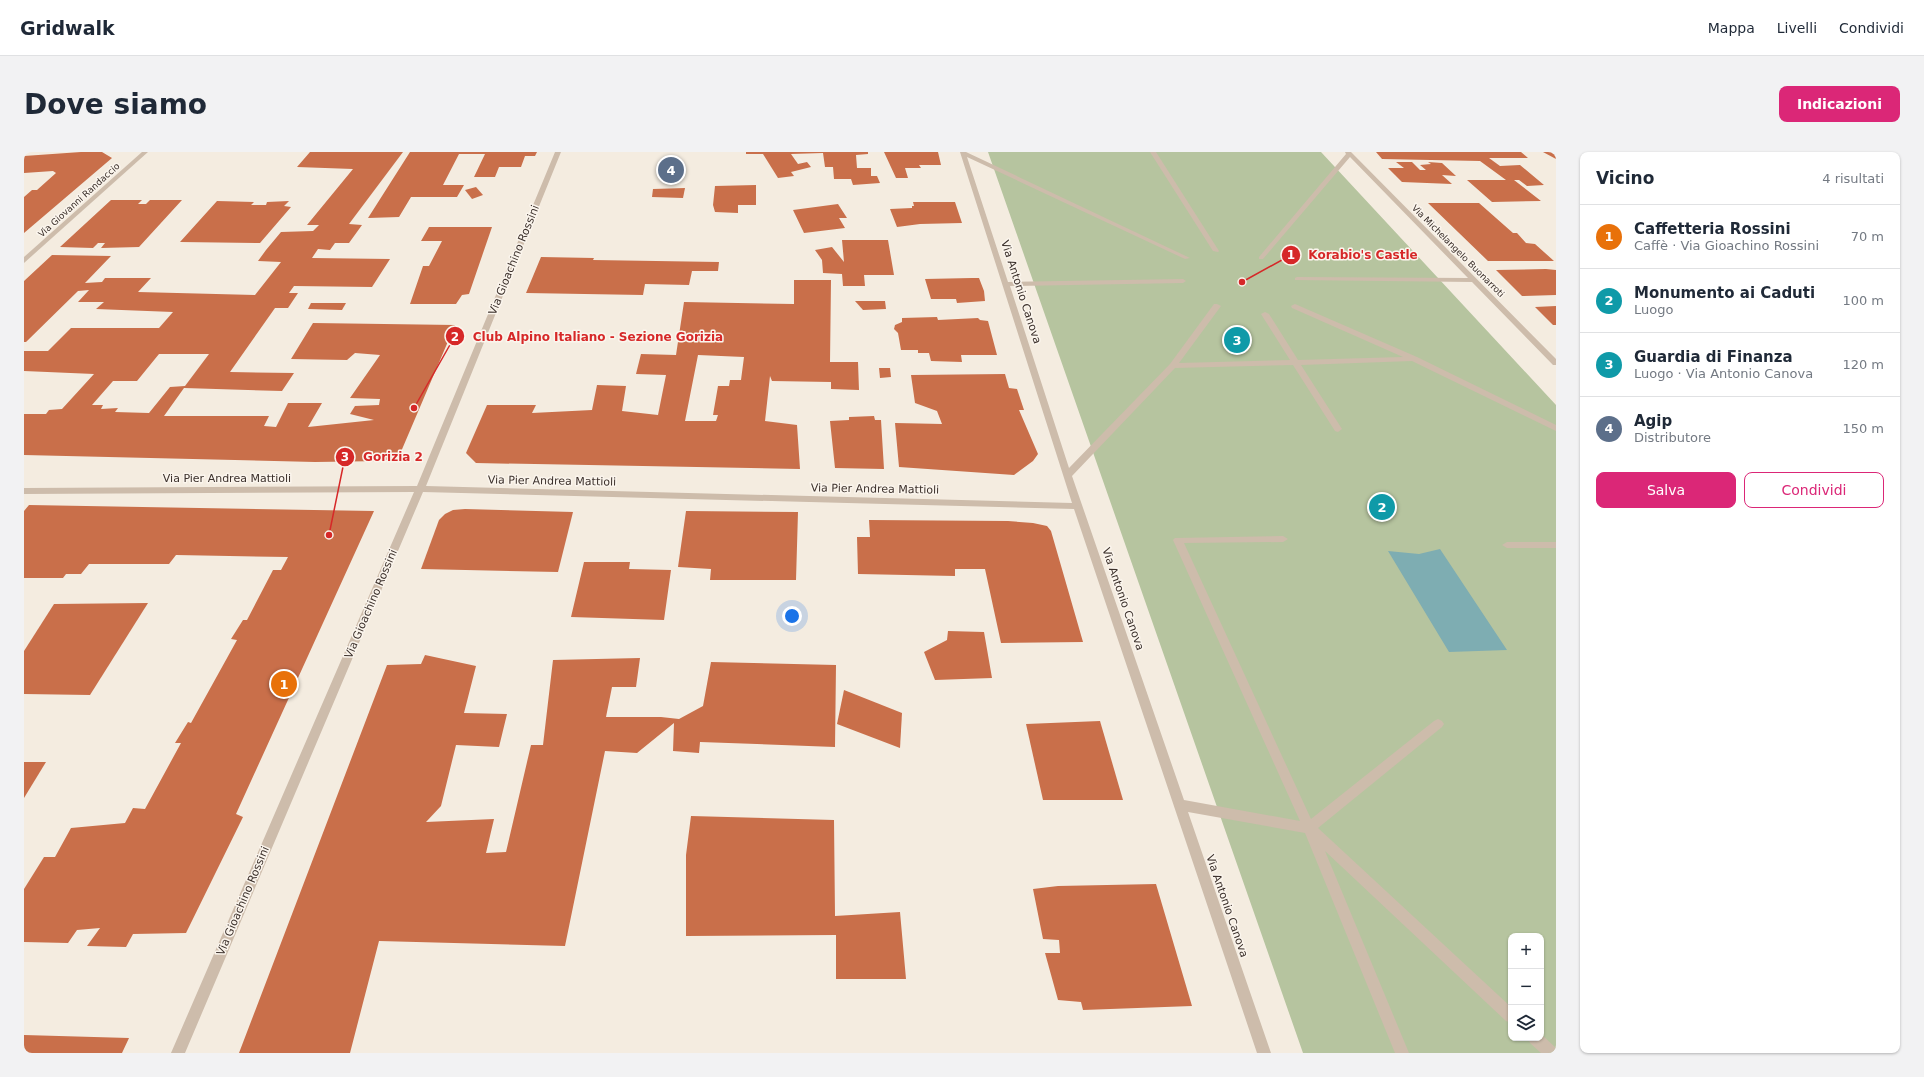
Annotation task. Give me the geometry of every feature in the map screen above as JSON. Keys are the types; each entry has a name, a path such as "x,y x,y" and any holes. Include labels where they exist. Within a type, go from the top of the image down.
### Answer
{"street":[{"name":"Via Giovanni Randaccio","path":"24,261 145,152"},
{"name":"Via Gioachino Rossini","path":"178,1053 420,489 558,152"},
{"path":"1153,152 1216,251"},
{"path":"964,153 1187,258"},
{"name":"Via Antonio Canova","path":"964,153 1067,475 1264,1053"},
{"path":"1261,258 1349,153"},
{"name":"Via Michelangelo Buonarroti","path":"1349,153 1556,363"},
{"path":"1296,279 1474,280"},
{"path":"1006,284 1183,281"},
{"path":"1067,475 1173,366 1217,306"},
{"path":"1295,306 1414,359 1556,428"},
{"path":"1265,314 1338,429"},
{"path":"1173,366 1414,359"},
{"name":"Via Pier Andrea Mattioli","path":"24,491 420,489 1078,506"},
{"path":"1283,539 1178,540 1308,828 1402,1053"},
{"path":"1507,545 1556,545"},
{"path":"1308,828 1438,724"},
{"path":"1180,805 1308,828 1508,1013"},
{"path":"1538,1041 1551,1053"}],"green space":[{"path":"988,152 1321,152 1556,405 1556,1053 1303,1053"}],"water":[{"path":"1440,549 1507,650 1449,652 1388,551 1419,554"}],"building":[{"path":"102,152 112,158 24,233 24,197 32,190 37,190 56,173 53,171 24,173 24,156"},
{"path":"310,152 403,152 349,224 362,225 349,243 335,243 330,250 318,249 312,258 390,259 372,287 294,286 289,293 298,293 288,308 275,308 230,372 294,373 282,391 184,388 164,416 269,416 264,426 276,427 288,403 322,403 308,427 374,420 350,414 355,406 379,405 380,399 350,398 380,355 355,353 347,360 291,359 313,323 455,325 400,454 384,461 315,462 24,455 24,414 46,414 49,410 62,409 94,374 24,371 24,351 48,351 71,328 159,328 173,312 96,309 104,302 78,302 89,290 78,291 26,342 24,342 24,281 52,255 111,256 85,283 102,282 105,278 151,278 138,292 255,295 281,262 258,261 266,250 281,232 313,231 319,225 307,225 353,169 297,167","holes":["159,354 209,354 185,386 170,387 149,413 115,412 118,408 101,409 103,405 92,405 113,381 137,381"]},
{"path":"410,152 537,152 535,156 525,156 521,167 499,167 495,177 474,177 485,154 459,154 443,185 464,185 457,197 411,197 399,217 368,218"},
{"path":"746,152 868,152 868,154 856,155 857,168 871,168 871,176 877,176 880,183 853,185 851,179 834,179 833,167 825,167 823,153 791,154 798,164 807,162 811,167 791,172 794,176 778,178 763,154 746,154"},
{"path":"884,152 938,152 941,165 919,165 921,168 905,168 908,178 896,178"},
{"path":"1376,152 1521,152 1528,158 1489,158 1500,166 1520,165 1544,185 1527,186 1519,180 1514,180 1541,201 1492,202 1467,180 1506,180 1480,161 1382,159"},
{"path":"1543,152 1556,152 1556,159"},
{"path":"1396,162 1412,162 1420,170 1426,170 1420,165 1431,164 1428,162 1442,163 1456,176 1442,175 1452,184 1402,182 1388,168 1404,168"},
{"path":"756,185 756,205 738,205 738,213 715,212 713,205 715,186"},
{"path":"476,187 483,195 472,199 465,190"},
{"path":"685,188 683,198 652,197 653,189"},
{"path":"111,200 142,200 138,204 146,204 150,200 182,200 139,247 101,248 105,243 98,243 93,248 60,247"},
{"path":"217,201 254,202 251,205 266,205 267,202 289,201 284,206 291,207 260,243 180,242"},
{"path":"913,202 955,202 962,223 920,224 897,227 890,209 912,208 912,206 914,206"},
{"path":"1428,203 1479,203 1513,233 1517,233 1526,243 1535,244 1554,261 1488,261"},
{"path":"838,204 847,218 839,218 845,228 804,233 793,210"},
{"path":"429,227 492,227 469,294 462,295 456,304 410,304 423,266 429,266 442,241 421,241"},
{"path":"842,240 888,240 894,275 864,275 865,286 843,286 842,274 823,273 822,260 815,250 832,247 844,262"},
{"path":"541,257 594,258 593,260 719,262 718,271 692,271 689,285 645,284 643,295 526,293"},
{"path":"1496,270 1556,270 1556,295 1522,296"},
{"path":"979,278 984,291 985,301 957,303 956,299 931,299 925,279"},
{"path":"794,280 831,280 830,362 858,362 859,390 831,389 831,382 772,381 770,376 765,421 797,425 800,469 476,463 466,453 487,405 536,405 532,413 592,410 597,385 626,386 622,411 658,415 666,375 636,374 641,354 676,355 684,302 794,304","holes":["698,355 744,357 741,380 730,380 729,386 718,386 713,415 718,415 716,421 685,421"]},
{"path":"855,301 885,301 886,309 863,310"},
{"path":"311,303 346,303 342,310 308,309"},
{"path":"1556,306 1556,325 1553,325 1535,307"},
{"path":"937,317 938,320 978,318 980,320 988,321 997,355 961,355 962,362 931,361 929,353 918,353 918,350 901,350 898,333 894,329 895,325 902,322 902,318"},
{"path":"879,368 890,368 891,377 880,378"},
{"path":"1005,374 1009,388 1017,389 1024,410 1019,410 1038,454 1033,461 1014,475 899,467 895,423 942,424 937,411 915,403 911,375"},
{"path":"874,416 875,420 881,420 884,469 835,468 830,421 849,420 849,417"},
{"path":"29,505 374,511 236,814 243,817 186,933 133,934 126,947 87,946 100,928 77,930 68,943 24,942 24,889 44,857 55,857 71,828 125,823 133,808 145,809 181,743 175,743 188,722 191,723 237,640 231,639 243,620 247,620 273,570 281,570 288,557 176,555 169,564 89,564 81,574 66,574 63,578 24,578 24,511"},
{"path":"453,510 573,512 558,572 421,569 439,520 445,514"},
{"path":"686,511 798,512 796,580 710,580 711,569 678,567"},
{"path":"869,520 1008,521 1047,526 1051,531 1083,642 1001,643 985,569 955,569 955,576 858,574 857,537 870,537"},
{"path":"584,562 630,562 629,569 671,570 664,620 571,617"},
{"path":"148,603 90,695 24,694 24,651 54,604"},
{"path":"948,631 984,632 992,678 935,680 924,652 947,640"},
{"path":"425,655 476,666 464,713 507,714 499,747 456,745 441,806 426,822 494,819 486,853 506,852 531,745 543,745 553,660 640,658 636,687 612,687 606,717 661,717 679,719 703,706 711,662 836,665 835,747 700,742 699,753 673,751 674,723 637,753 605,751 565,946 379,941 350,1053 239,1053 387,665 421,664"},
{"path":"844,690 902,713 900,748 837,724"},
{"path":"1100,721 1123,800 1043,800 1026,724"},
{"path":"24,762 46,762 24,798"},
{"path":"691,816 834,820 835,916 900,912 906,979 836,979 836,935 686,936 686,855"},
{"path":"1156,884 1192,1006 1083,1010 1081,1002 1058,1000 1045,953 1060,953 1059,940 1043,939 1033,889 1058,886"},
{"path":"24,1035 129,1038 122,1053 24,1053"}],"place":[{"name":"Agip","path":"671,170"},
{"name":"Korabio's Castle","path":"1242,282"},
{"name":"Guardia di Finanza","path":"1237,340"},
{"name":"Club Alpino Italiano - Sezione Gorizia","path":"414,408"},
{"name":"Monumento ai Caduti","path":"1382,507"},
{"name":"Gorizia 2","path":"329,535"},
{"name":"Caffetteria Rossini","path":"284,684"}]}
